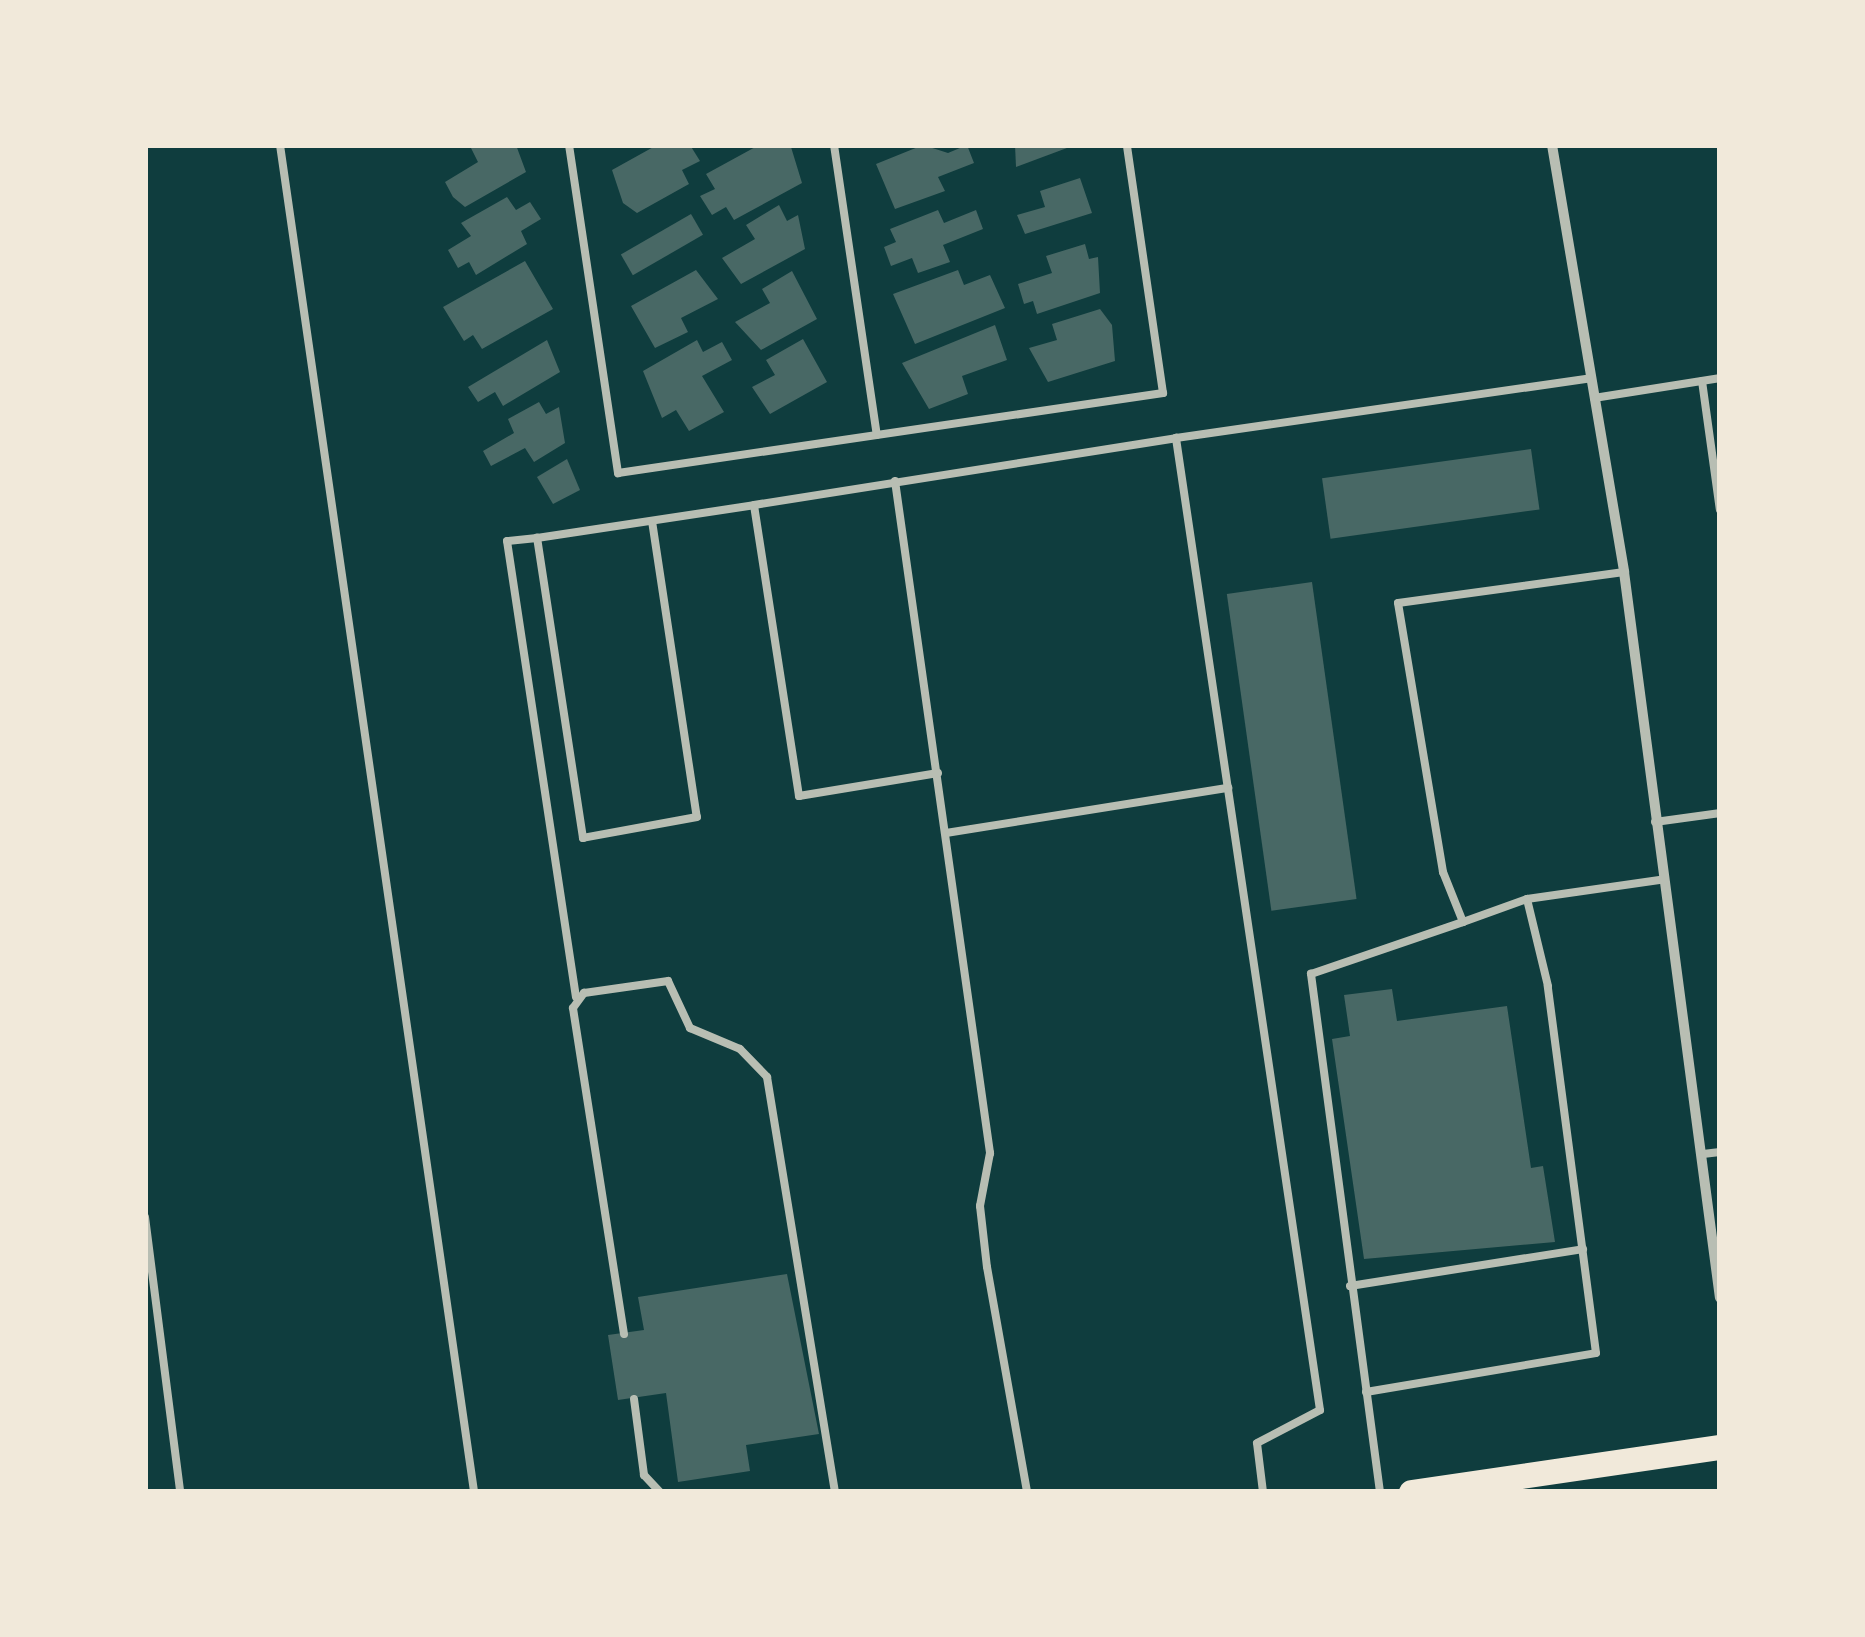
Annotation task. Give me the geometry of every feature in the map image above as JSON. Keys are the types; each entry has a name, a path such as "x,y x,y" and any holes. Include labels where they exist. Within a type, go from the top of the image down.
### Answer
{"main road":[{"path":"1411,1492 1720,1447"}],"street":[{"path":"1552,145 1624,572 1654,822 1716,1220 1720,1298"}],"lane":[{"path":"280,145 474,1492"},
{"path":"569,145 618,473 1164,393 1126,145"},
{"path":"834,145 876,434"},
{"path":"624,1334 507,542 1591,378"},
{"path":"1594,398 1720,378"},
{"path":"1702,381 1720,510"},
{"path":"1176,438 1320,1410 1257,1443 1263,1492"},
{"path":"894,481 990,1153 980,1206 987,1267 1027,1492"},
{"path":"754,506 799,796 938,773"},
{"path":"537,538 583,838 696,817 652,521"},
{"path":"1463,922 1443,872 1398,602 1624,572"},
{"path":"946,833 1228,788"},
{"path":"1654,822 1720,813"},
{"path":"1380,1492 1311,974 1527,899 1665,879"},
{"path":"1366,1392 1596,1353 1548,986 1527,899"},
{"path":"576,997 668,981 690,1028 740,1049 767,1076 835,1492"},
{"path":"1703,1154 1720,1152"},
{"path":"145,1217 180,1492"},
{"path":"1350,1286 1583,1249"},
{"path":"634,1399 644,1475 660,1492"}],"building":[{"path":"516,145 526,172 465,207 453,197 445,182 478,162 471,148"},
{"path":"657,145 690,145 700,161 682,170 689,184 637,213 623,203 612,170"},
{"path":"759,145 791,147 802,183 734,220 726,207 712,215 700,196 715,189 706,174"},
{"path":"923,145 948,153 967,145 974,163 938,177 945,191 895,209 876,164"},
{"path":"1015,145 1075,145 1016,167"},
{"path":"1080,178 1092,213 1025,234 1017,215 1045,207 1040,191"},
{"path":"507,197 516,210 530,202 541,219 521,231 527,244 476,275 469,262 458,268 448,250 471,236 461,223"},
{"path":"779,205 787,221 798,215 805,249 741,284 722,258 755,239 746,225"},
{"path":"938,210 944,223 976,210 983,229 943,245 950,262 918,273 912,258 891,266 884,247 896,242 890,229"},
{"path":"691,214 703,235 633,275 621,254"},
{"path":"1085,244 1089,259 1098,257 1100,293 1037,314 1033,301 1024,304 1018,284 1052,273 1046,256"},
{"path":"525,261 553,309 482,349 473,335 464,341 443,307"},
{"path":"696,270 718,299 681,318 688,332 655,348 631,306"},
{"path":"958,270 964,285 990,275 1005,308 915,344 893,294"},
{"path":"792,271 817,319 761,350 735,322 770,303 762,289"},
{"path":"1100,309 1112,325 1115,361 1048,382 1029,348 1057,340 1052,324"},
{"path":"995,325 1007,360 962,376 968,394 929,409 902,363"},
{"path":"803,339 827,382 770,414 752,387 775,375 766,360"},
{"path":"547,340 560,372 503,406 495,392 478,402 468,387"},
{"path":"697,340 703,352 722,342 732,360 702,376 724,412 689,431 676,410 662,418 643,371"},
{"path":"539,402 546,414 559,407 565,443 534,462 525,448 491,466 483,451 514,433 508,419"},
{"path":"1531,449 1539,509 1331,539 1322,478"},
{"path":"567,459 580,490 553,504 537,477"},
{"path":"1312,582 1357,899 1271,911 1227,594"},
{"path":"1392,989 1397,1021 1507,1006 1531,1168 1543,1166 1555,1242 1364,1259 1332,1039 1350,1036 1344,995"},
{"path":"787,1274 819,1434 746,1445 750,1471 678,1482 666,1393 618,1400 608,1335 644,1330 638,1297"}]}
